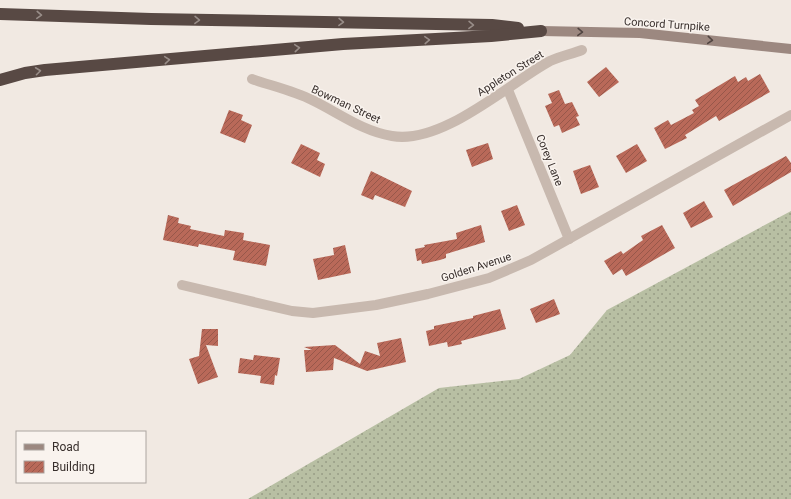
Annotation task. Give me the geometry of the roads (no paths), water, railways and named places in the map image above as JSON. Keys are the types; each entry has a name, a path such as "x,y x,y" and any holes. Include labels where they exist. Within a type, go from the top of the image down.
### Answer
{"highway":[{"path":"0,14 151,19 492,25 541,30"},
{"path":"0,80 25,73 45,70 343,44 491,36 541,30"}],"main road":[{"name":"Concord Turnpike","path":"541,30 640,34 789,50"}],"street":[{"name":"Appleton Street","path":"474,109 508,90 550,61 582,50"},
{"name":"Bowman Street","path":"252,79 312,100 360,126 392,136 406,138 428,133 474,109"},
{"name":"Corey Lane","path":"508,90 569,239"},
{"name":"Golden Avenue","path":"182,285 292,311 324,312 394,302 483,280 522,265 791,115"}]}
